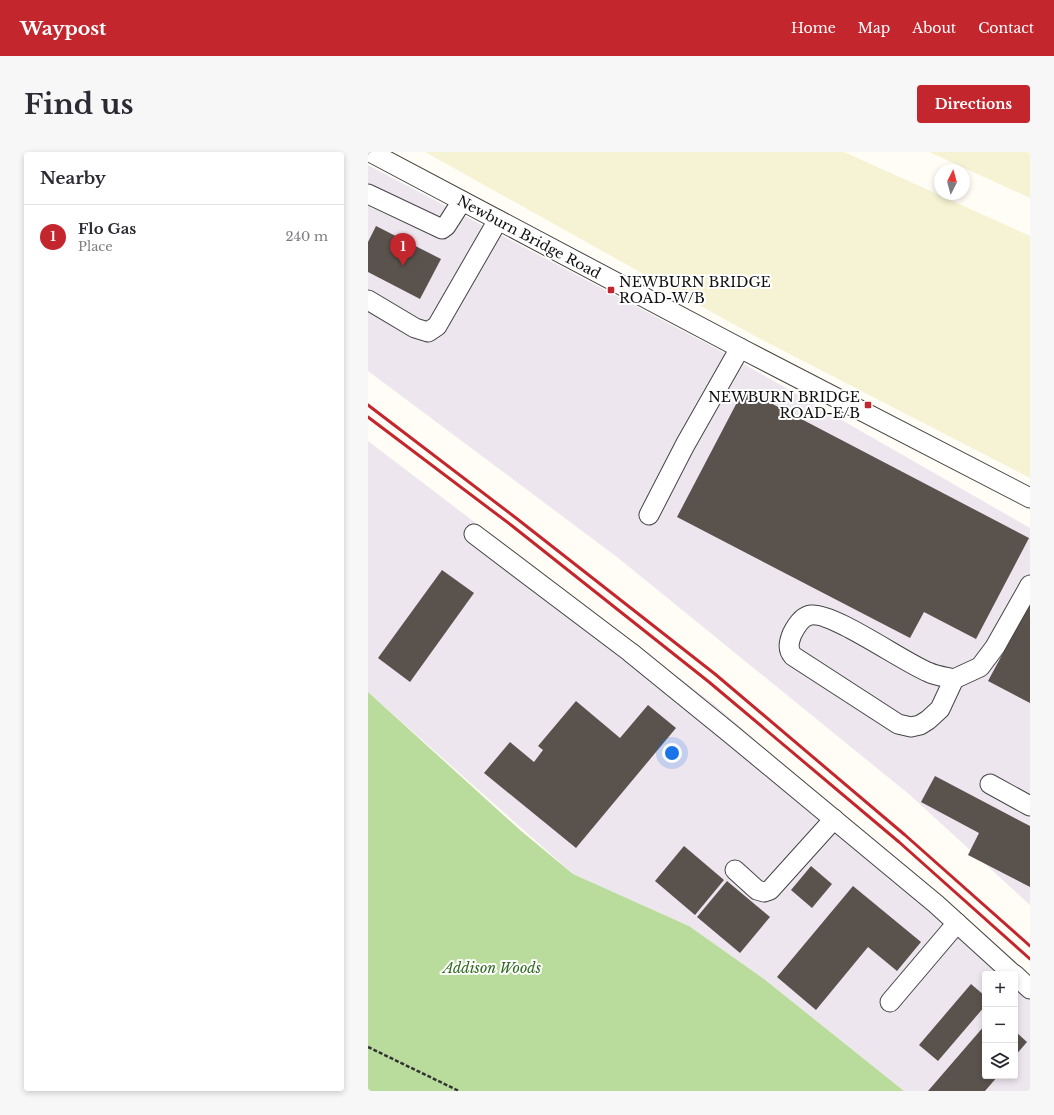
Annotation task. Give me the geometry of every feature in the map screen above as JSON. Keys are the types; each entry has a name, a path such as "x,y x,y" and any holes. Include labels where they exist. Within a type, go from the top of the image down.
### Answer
{"street":[{"name":"Newburn Bridge Road","path":"370,152 740,348 1030,498"},
{"path":"368,194 442,229 446,226 462,201"},
{"path":"368,300 415,328 428,332 437,326 498,220"},
{"path":"648,515 685,445 740,348"},
{"path":"474,534 630,652 731,734 957,923 1010,971"},
{"path":"954,679 928,672 839,624 819,615 809,615 801,620 795,628 789,641 789,651 793,656 898,724 911,727 920,725 940,709 954,679 980,666 995,647 1030,585"},
{"path":"990,784 1030,806"},
{"path":"735,870 757,890 764,892 770,890 834,819"},
{"path":"890,1002 957,923"},
{"path":"1018,978 1030,989"}],"path":[{"path":"368,1047 459,1091"}],"shaded area":[{"path":"425,152 844,152 934,193 934,200 950,200 1030,236 1030,478 751,334"},
{"path":"929,152 1030,152 1030,198 970,171 970,164 955,164"},
{"path":"368,165 723,352 1030,528 1030,905 910,795 617,557 368,371"},
{"path":"368,441 715,705 1030,979 1030,1091 904,1091 764,979 689,926 573,874 368,692"}],"green space":[{"name":"Addison Woods","path":"368,692 520,830 573,874 689,926 764,979 904,1091 368,1091"}],"building":[{"path":"376,226 441,259 420,299 368,272 368,242"},
{"path":"744,389 1029,538 976,639 924,612 910,638 677,517"},
{"path":"442,570 474,593 410,682 378,658"},
{"path":"1030,603 1030,703 988,681"},
{"path":"576,701 620,738 648,705 676,728 576,848 484,773 510,742 534,762 543,750 538,746"},
{"path":"935,776 1030,826 1030,887 968,855 979,833 921,802"},
{"path":"684,846 724,880 695,915 655,881"},
{"path":"811,866 832,884 812,908 791,890"},
{"path":"727,881 770,917 740,953 697,917"},
{"path":"853,886 921,942 897,971 868,947 816,1010 777,977"},
{"path":"971,984 982,993 982,1010 938,1061 919,1045"},
{"path":"982,1028 982,1079 995,1079 985,1091 928,1091"},
{"path":"1018,1034 1027,1042 1018,1052"}],"railway":[{"path":"368,405 516,518 715,674 905,835 1030,946"},
{"path":"368,417 511,525 709,682 899,842 1030,959"}],"place":[{"name":"Flo Gas","path":"403,266"},
{"name":"NEWBURN BRIDGE ROAD-W/B","path":"611,290"},
{"name":"NEWBURN BRIDGE ROAD-E/B","path":"868,405"}]}
